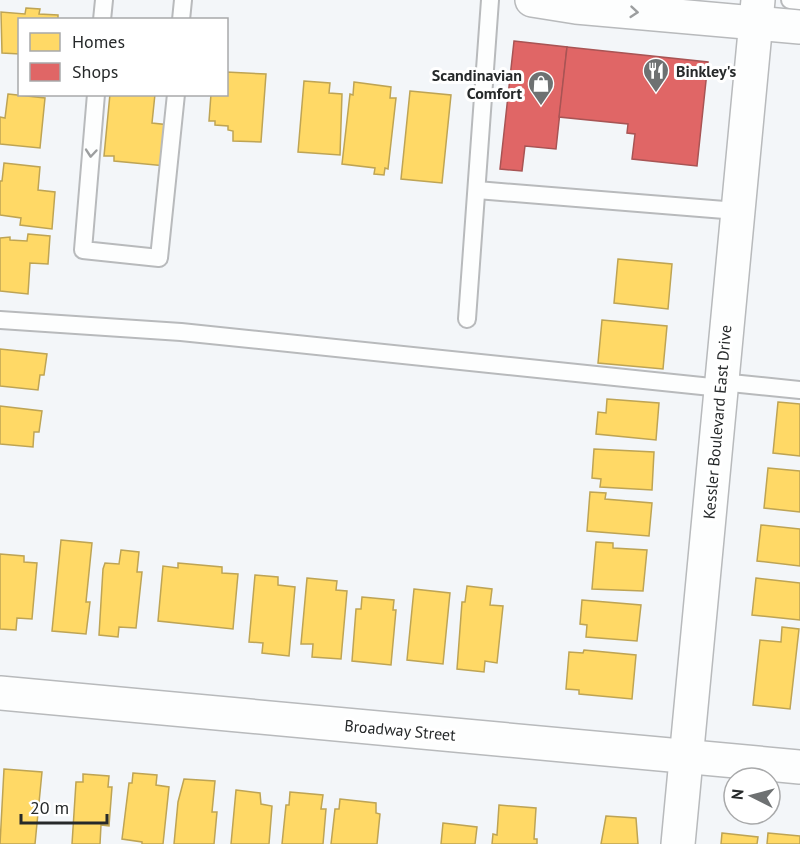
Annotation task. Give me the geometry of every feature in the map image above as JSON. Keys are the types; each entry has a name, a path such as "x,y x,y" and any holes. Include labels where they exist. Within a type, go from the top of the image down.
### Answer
{"main road":[{"path":"532,0 576,7 757,11 800,27"},
{"name":"Kessler Boulevard East Drive","path":"678,844 757,11"},
{"name":"Broadway Street","path":"0,693 800,767"}],"lane":[{"path":"102,18 104,0"},
{"path":"181,18 183,0"},
{"path":"466,319 490,0"},
{"path":"790,0 800,1"},
{"path":"96,96 83,250 159,258 176,96"},
{"path":"477,190 737,212"},
{"path":"0,320 181,332 721,385 800,390"}],"building: Homes":[{"path":"26,8 40,9 39,14 58,15 58,18 18,18 18,54 2,53 1,12 25,14"},
{"path":"228,72 266,74 261,142 233,141 233,131 228,130 228,126 215,125 215,121 209,121 211,96 228,96"},
{"path":"304,81 330,83 329,93 342,94 340,155 298,152"},
{"path":"354,82 391,87 390,98 396,98 388,169 385,168 384,175 374,174 375,168 342,164 350,94 353,95"},
{"path":"410,91 451,95 442,183 401,179"},
{"path":"8,94 45,98 40,148 0,144 0,117 5,118"},
{"path":"110,96 155,96 152,123 170,125 166,166 114,161 114,156 104,156"},
{"path":"4,163 40,167 38,190 55,192 52,229 20,225 21,218 0,215 0,181 2,181"},
{"path":"28,234 50,236 48,264 30,263 28,294 0,291 0,238 10,237 10,240 27,241"},
{"path":"618,259 672,264 668,309 614,303"},
{"path":"602,320 667,326 663,369 598,363"},
{"path":"0,349 47,354 44,375 40,375 38,390 0,386"},
{"path":"607,399 659,403 656,440 596,434 598,412 606,413"},
{"path":"778,402 800,404 800,456 773,453"},
{"path":"0,406 42,411 39,432 34,432 33,447 0,444"},
{"path":"594,449 654,452 652,490 600,487 601,479 592,478"},
{"path":"768,468 800,471 800,512 764,508"},
{"path":"590,492 606,493 605,499 652,503 649,536 587,531"},
{"path":"761,525 800,529 800,566 757,561"},
{"path":"61,540 92,543 86,602 90,602 86,634 52,631"},
{"path":"596,542 613,543 613,548 647,550 643,591 592,589"},
{"path":"121,550 139,552 137,572 142,572 136,628 119,627 118,637 99,635 103,569 105,563 119,564"},
{"path":"0,554 24,556 24,562 37,563 32,619 17,618 16,630 0,629"},
{"path":"178,563 222,567 222,573 238,574 233,629 158,621 163,566 178,568"},
{"path":"255,575 278,577 278,585 295,587 289,656 262,653 263,643 249,642"},
{"path":"307,578 337,581 336,590 347,591 341,659 312,657 313,644 301,644"},
{"path":"756,578 800,583 800,620 752,615"},
{"path":"467,586 492,589 490,605 503,606 497,663 485,661 484,672 457,669 462,602 465,602"},
{"path":"414,589 450,593 443,664 407,660"},
{"path":"362,597 394,600 393,610 396,610 391,665 352,661 356,609 361,609"},
{"path":"582,600 641,605 637,641 586,637 587,625 580,624"},
{"path":"782,627 799,629 790,709 753,705 760,640 781,642"},
{"path":"584,650 636,655 632,699 579,694 579,690 566,689 569,652 583,653"},
{"path":"4,769 42,772 35,844 0,844"},
{"path":"133,773 157,775 156,785 169,787 163,844 142,844 142,842 122,839 129,783 132,783"},
{"path":"83,774 109,776 108,787 112,787 109,826 101,825 100,844 72,844 76,782 83,782"},
{"path":"184,779 215,781 212,812 217,812 214,844 174,844 178,802"},
{"path":"236,790 260,793 261,804 272,806 269,844 231,844"},
{"path":"290,792 323,795 321,809 326,809 323,844 282,844 286,805 289,805"},
{"path":"340,799 376,803 376,813 380,814 377,844 331,844 335,809 339,809"},
{"path":"499,805 536,808 534,839 537,839 537,844 492,844 493,834 497,835"},
{"path":"606,816 636,818 638,844 601,844"},
{"path":"443,823 477,827 475,844 441,844"},
{"path":"722,833 758,837 757,844 721,844"},
{"path":"768,833 800,836 800,844 767,844"}],"building: Shops":[{"path":"514,41 567,47 556,149 525,146 522,171 500,169"},
{"path":"567,47 708,62 697,166 632,159 635,134 627,133 628,124 559,117"}],"place":[{"name":"Binkley's","path":"656,94"},
{"name":"Scandinavian Comfort","path":"541,107"}]}
